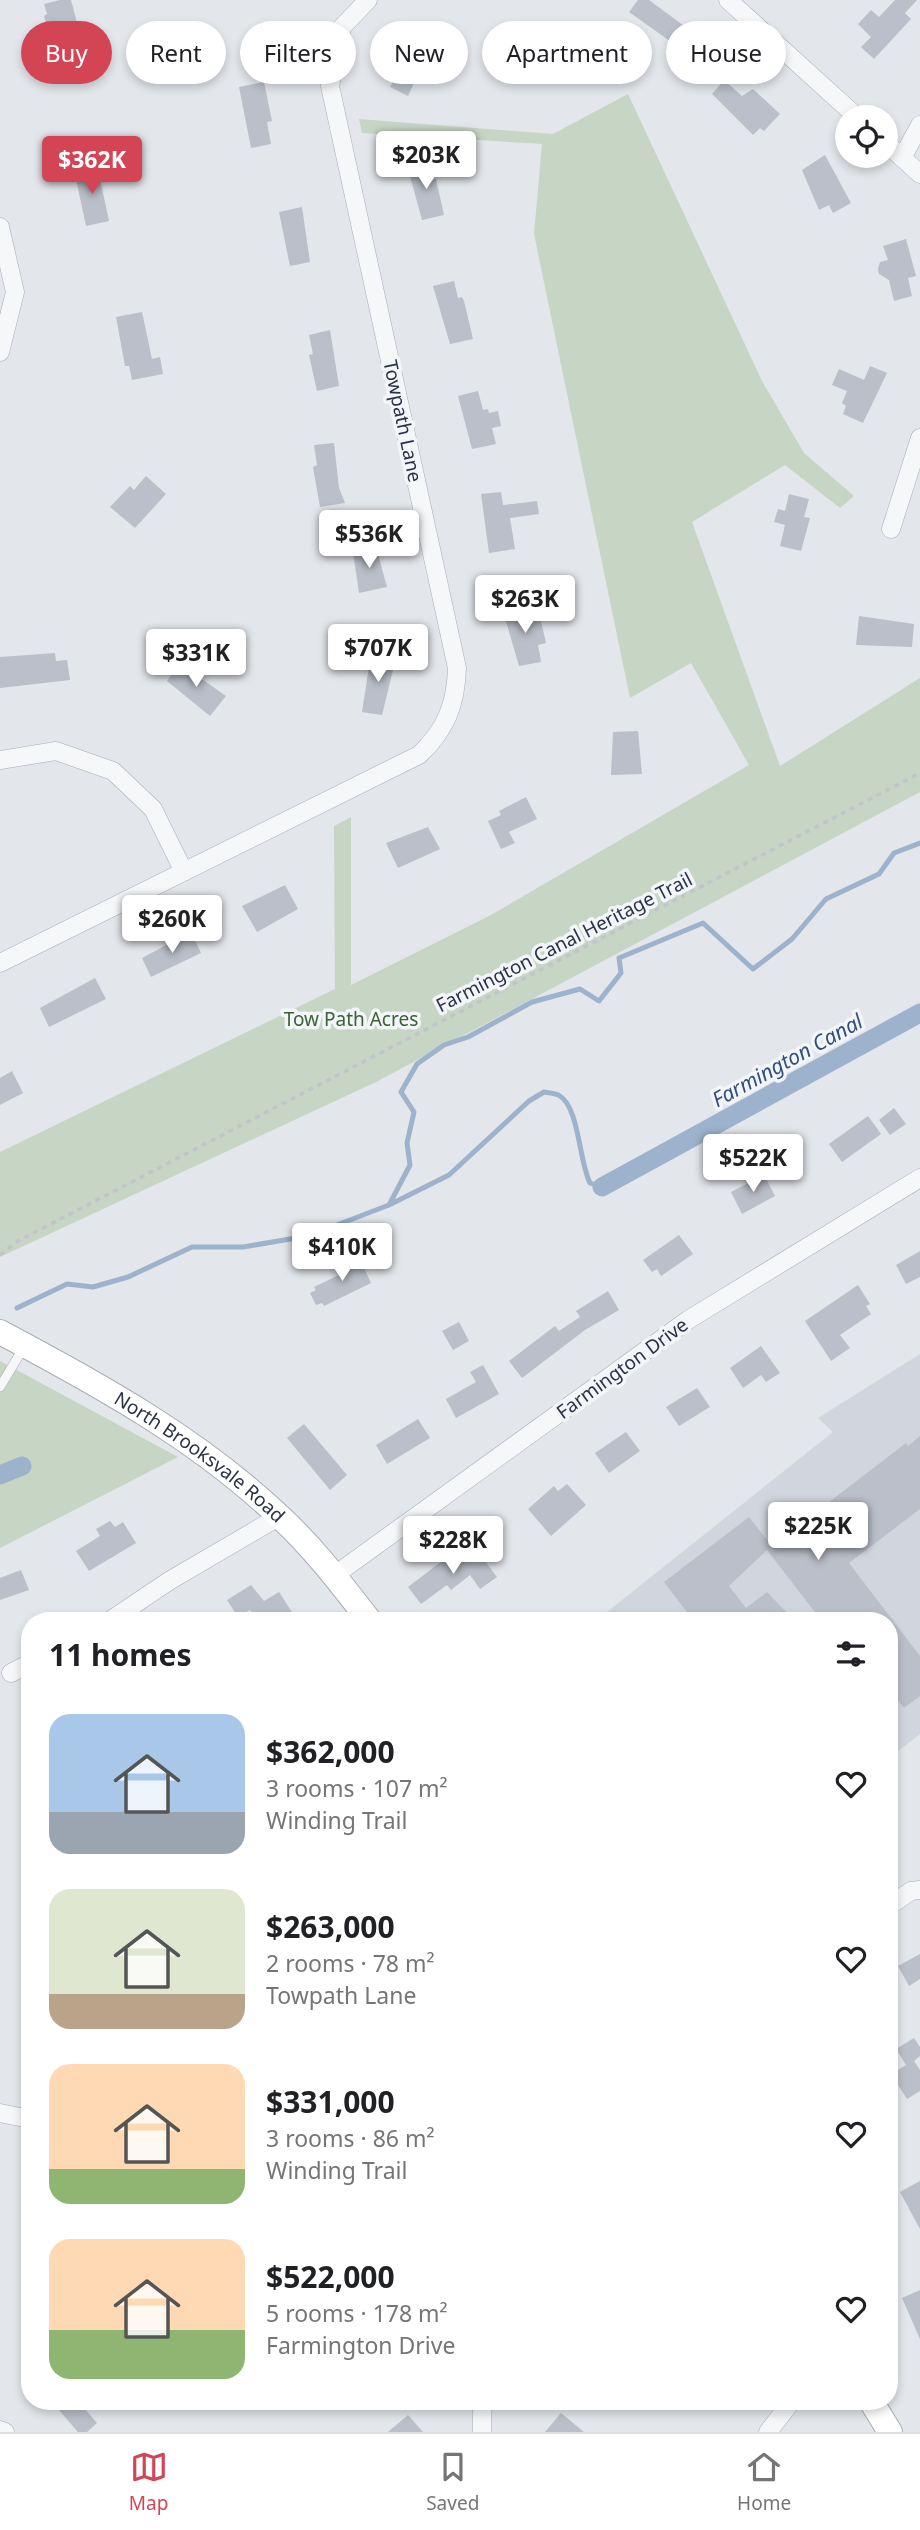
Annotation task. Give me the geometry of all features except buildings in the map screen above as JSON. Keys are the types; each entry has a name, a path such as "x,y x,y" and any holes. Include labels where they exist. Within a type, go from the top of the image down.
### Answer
{"main road":[{"name":"North Brooksvale Road","path":"0,1332 132,1405 185,1440 280,1516 335,1575 363,1612"},
{"path":"877,2410 890,2432"}],"street":[{"name":"Towpath Lane","path":"0,963 419,755 442,730 456,695 457,668 330,86 342,27 368,0"},
{"path":"728,0 844,105"},
{"path":"902,158 920,125"},
{"path":"898,154 920,174"},
{"path":"0,227 15,292 0,352"},
{"path":"891,529 920,438"},
{"path":"0,760 56,751 113,771 153,809 184,872"},
{"name":"Farmington Drive","path":"335,1575 688,1320 920,1178"},
{"path":"123,1612 169,1581 280,1516"},
{"path":"10,1673 21,1668"},
{"path":"898,1900 911,1891 920,1890"},
{"path":"0,2113 21,2117"},
{"path":"482,2410 482,2432"},
{"path":"768,2432 785,2410"}],"lane":[{"path":"0,1387 25,1346"}],"path":[{"name":"Farmington Canal Heritage Trail","path":"0,1255 18,1241 920,774"}],"shaded area":[{"path":"920,1354 920,1734 898,1751 898,1612 607,1612 833,1432 818,1418"}],"green space":[{"name":"Tow Path Acres","path":"628,94 762,381 804,453 854,496 840,508 785,465 692,522 780,766 920,678 920,792 376,1082 0,1257 0,1152 335,989 334,826 351,817 351,985 491,915 749,765 691,663 630,698 534,234 542,144 362,133 359,119 553,134"},
{"path":"0,1361 178,1457 0,1548"}],"waterway":[{"path":"389,1205 410,1165 407,1143 414,1112 401,1092 417,1064 444,1045 468,1037 532,1002 580,989 599,1001 621,973 619,958 703,923 753,969 792,939 826,899 879,874 894,853 920,843"},
{"name":"Farmington Canal","path":"602,1187 920,1013"},
{"path":"17,1308 67,1284 93,1287 128,1277 192,1247 243,1247 308,1236 389,1205 449,1175 529,1101 544,1092 558,1095 566,1102 575,1123 590,1183 602,1187"},
{"name":"Farmington Canal","path":"0,1475 22,1466"}]}
